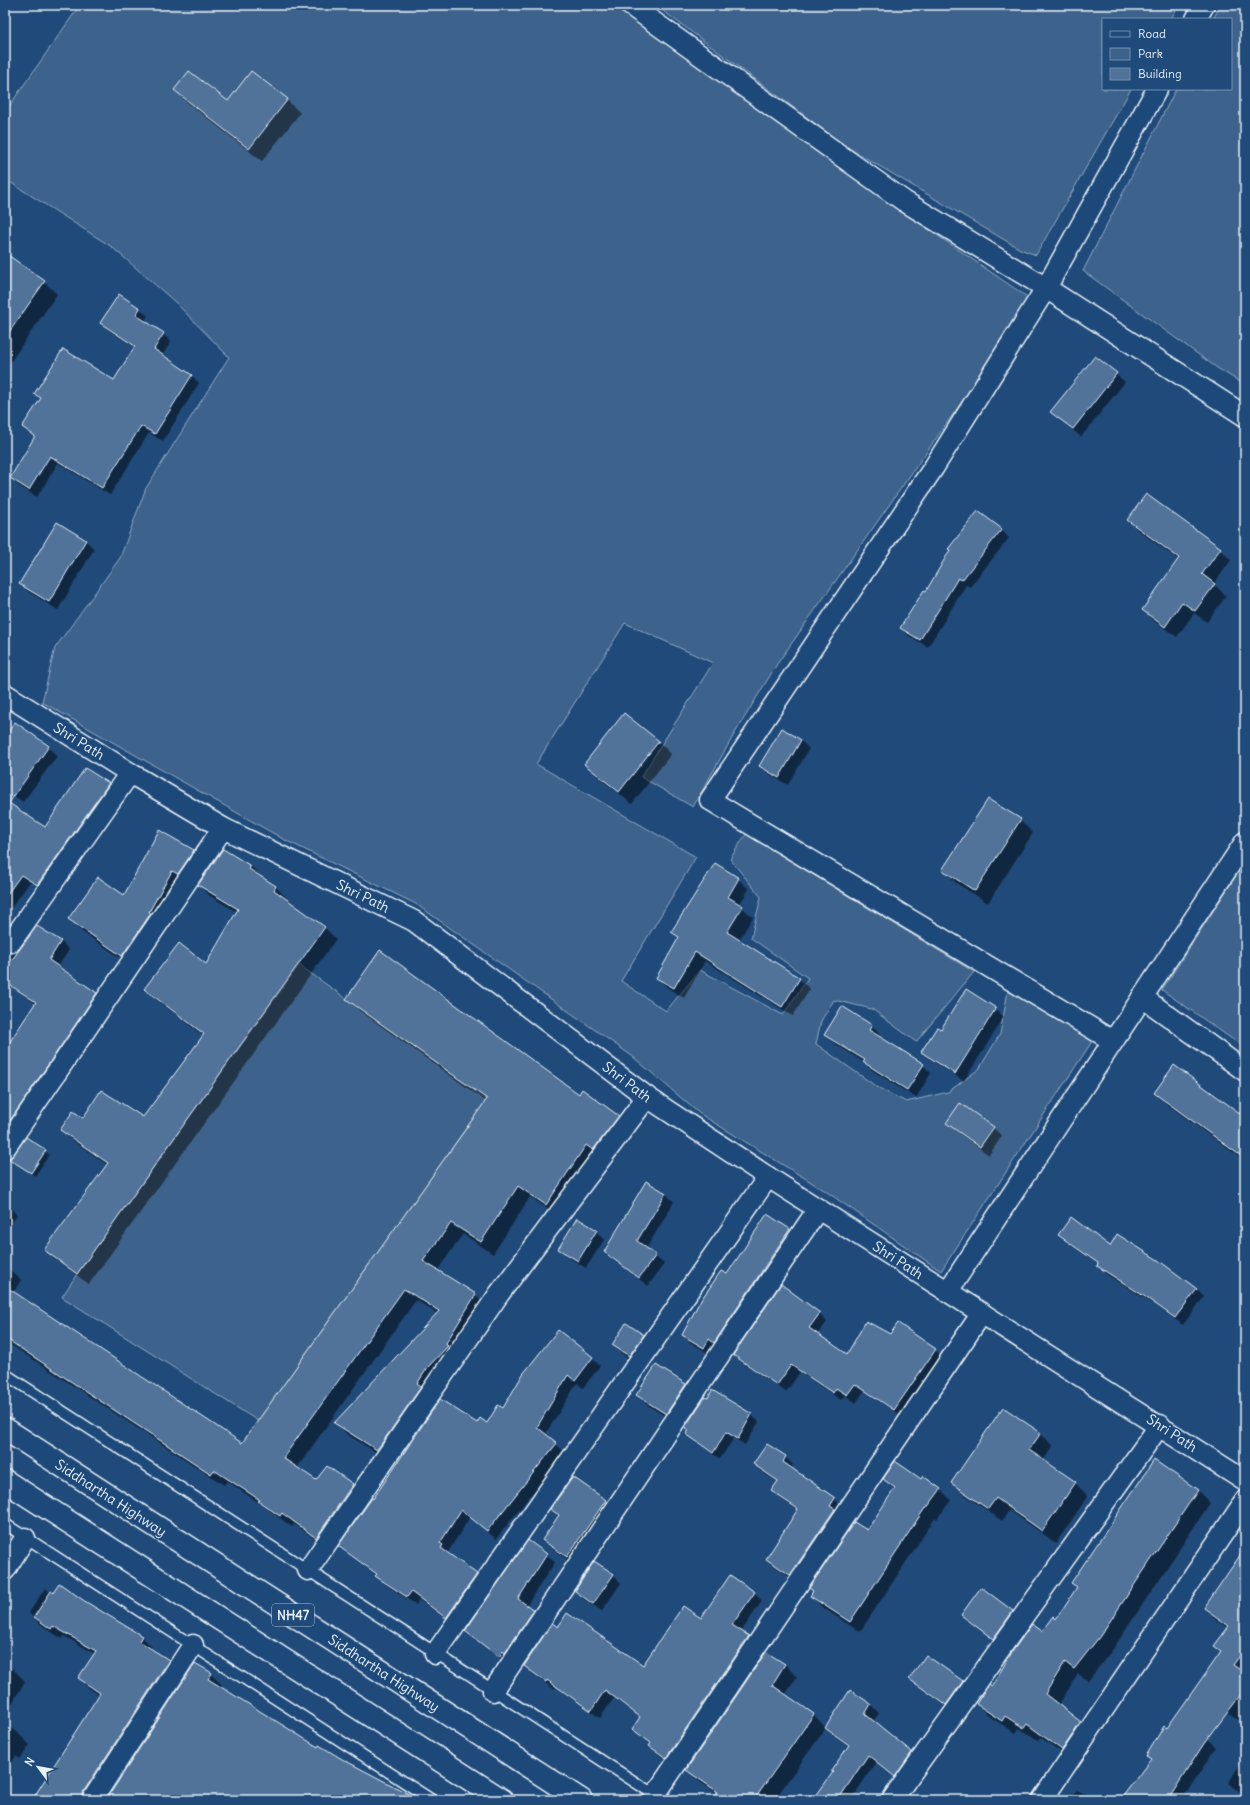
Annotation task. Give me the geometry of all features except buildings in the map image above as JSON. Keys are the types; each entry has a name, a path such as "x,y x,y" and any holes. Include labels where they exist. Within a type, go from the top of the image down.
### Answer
{"highway":[{"name":"Siddhartha Highway","path":"5,1429 581,1800"},
{"path":"5,1480 502,1800"}],"street":[{"path":"630,5 904,201 1046,288 1245,416"},
{"path":"1197,18 1204,5"},
{"path":"1113,1041 710,800 934,467 1046,288 1156,90"},
{"name":"Shri Path","path":"5,694 130,773 223,828 414,921 647,1097 768,1177 1160,1425 1245,1481"},
{"path":"11,942 130,773"},
{"path":"5,1148 223,828"},
{"path":"948,1291 1245,842"},
{"path":"1142,997 1245,1071"},
{"path":"308,1570 499,1294 647,1097"},
{"path":"435,1654 768,1177"},
{"path":"493,1692 818,1209"},
{"path":"658,1798 982,1313"},
{"path":"892,1800 1160,1425"},
{"path":"1042,1800 1245,1501"},
{"path":"5,1570 25,1538"},
{"path":"92,1800 193,1645"}],"lane":[{"path":"5,1374 658,1798"},
{"path":"5,1524 432,1800"}],"green space":[{"path":"80,5 614,5 841,169 1033,301 777,664 732,738 693,807 641,777 713,663 625,623 536,764 696,857 621,981 666,1011 700,970 783,1015 808,978 751,938 761,897 730,859 746,834 974,972 916,1042 872,1009 834,1000 821,1021 816,1044 877,1087 906,1102 948,1092 979,1069 1000,1034 1008,991 1093,1040 941,1271 824,1190 700,1114 632,1056 416,904 285,840 42,702 55,648 120,558 146,488 229,357 175,302 112,247 5,179 5,109 7,109"},
{"path":"655,5 1179,5 1172,18 1102,18 1102,90 1130,90 1036,255 1020,249 847,147"},
{"path":"1221,5 1245,5 1245,385 1217,368 1083,271 1175,90 1232,90 1232,18 1214,18"},
{"path":"1245,862 1245,1048 1162,990"},
{"path":"299,965 487,1099 258,1421 62,1297"}]}
